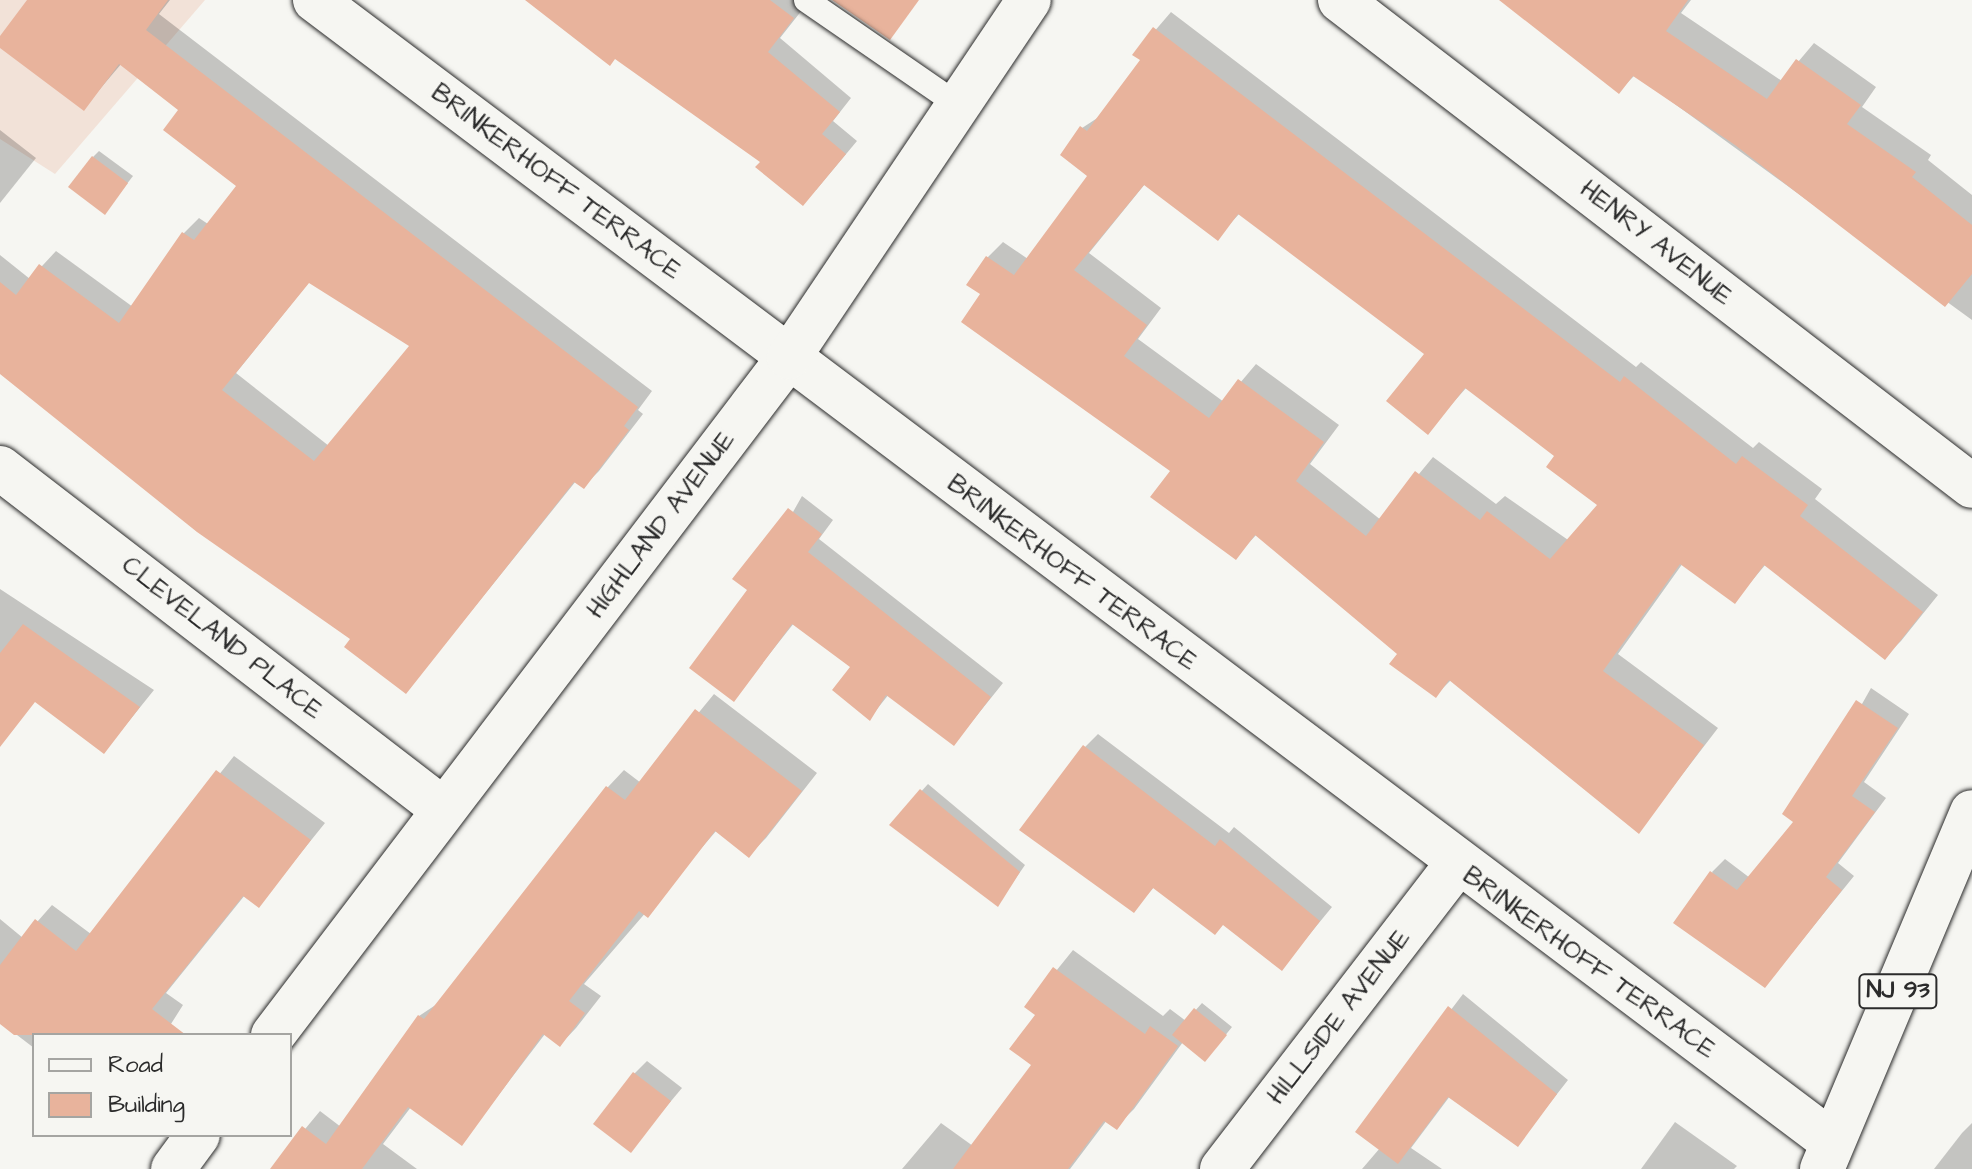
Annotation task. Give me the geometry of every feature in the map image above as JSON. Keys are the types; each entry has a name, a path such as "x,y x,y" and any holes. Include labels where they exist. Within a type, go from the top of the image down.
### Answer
{"street":[{"name":"BRINKERHOFF TERRACE","path":"315,0 1456,865 1827,1156"},
{"name":"HIGHLAND AVENUE","path":"275,1033 789,357 1029,0"},
{"name":"HENRY AVENUE","path":"1340,0 1972,486"},
{"name":"CLEVELAND PLACE","path":"0,468 443,809"},
{"name":"NJ 93","path":"1827,1156 1972,812"},
{"name":"HILLSIDE AVENUE","path":"1222,1169 1456,865"},
{"path":"173,1169 197,1137"}],"lane":[{"path":"806,0 957,104"}],"shaded area":[{"path":"0,0 205,0 55,174 0,139"}],"building":[{"path":"27,0 168,0 146,30 638,407 624,426 629,430 584,489 574,482 406,694 344,647 350,639 197,532 0,374 0,282 16,295 39,264 119,323 182,232 194,240 236,186 163,130 178,110 119,64 84,111 0,48 0,36","holes":["309,283 409,346 314,461 222,390"]},
{"path":"525,0 770,0 794,18 768,52 840,112 822,134 846,154 803,206 755,167 760,162 615,59 610,66"},
{"path":"832,0 919,0 890,40"},
{"path":"1499,0 1688,0 1666,31 1767,99 1796,59 1861,105 1847,124 1916,172 1912,177 1972,225 1972,274 1945,307 1735,145 1633,76 1619,94"},
{"path":"1153,27 1620,382 1624,376 1736,464 1742,456 1808,505 1800,516 1923,612 1885,660 1764,565 1735,604 1680,564 1603,671 1704,745 1639,834 1449,680 1436,698 1389,664 1397,654 1255,535 1236,560 1150,497 1170,471 961,322 980,294 966,285 986,256 1014,275 1087,176 1060,155 1080,126 1087,131 1140,60 1132,55","holes":["1144,185 1218,241 1238,214 1424,354 1386,401 1428,435 1465,388 1554,456 1546,467 1597,505 1550,559 1487,511 1480,520 1415,471 1366,536 1296,481 1324,442 1238,379 1209,418 1124,356 1147,325 1074,270"]},
{"path":"92,156 128,183 105,215 68,187"},
{"path":"788,508 822,534 808,552 991,697 954,746 886,695 870,721 832,690 850,667 792,624 734,702 689,668 747,590 732,579"},
{"path":"23,624 140,707 104,754 35,702 0,747 0,653"},
{"path":"1856,700 1898,728 1852,796 1875,812 1826,877 1842,890 1765,988 1673,923 1710,871 1737,890 1793,822 1782,814"},
{"path":"695,709 802,791 749,858 715,831 648,918 639,911 569,1001 585,1013 560,1047 543,1034 462,1146 408,1107 362,1169 270,1169 302,1126 326,1144 418,1015 424,1019 606,786 625,800"},
{"path":"1083,745 1215,846 1220,839 1320,921 1282,971 1223,925 1215,935 1153,888 1134,913 1019,830"},
{"path":"216,770 311,840 259,908 243,896 152,1009 183,1033 14,1035 0,1024 0,965 35,919 76,951"},
{"path":"920,789 1020,872 998,907 889,825"},
{"path":"1053,967 1145,1034 1150,1026 1178,1046 1117,1130 1104,1121 1068,1169 953,1169 1031,1065 1009,1049 1035,1015 1024,1007"},
{"path":"1448,1006 1557,1094 1518,1147 1448,1097 1398,1164 1355,1132"},
{"path":"1194,1008 1227,1035 1205,1062 1172,1035"},
{"path":"633,1072 671,1101 631,1153 593,1124"}]}
